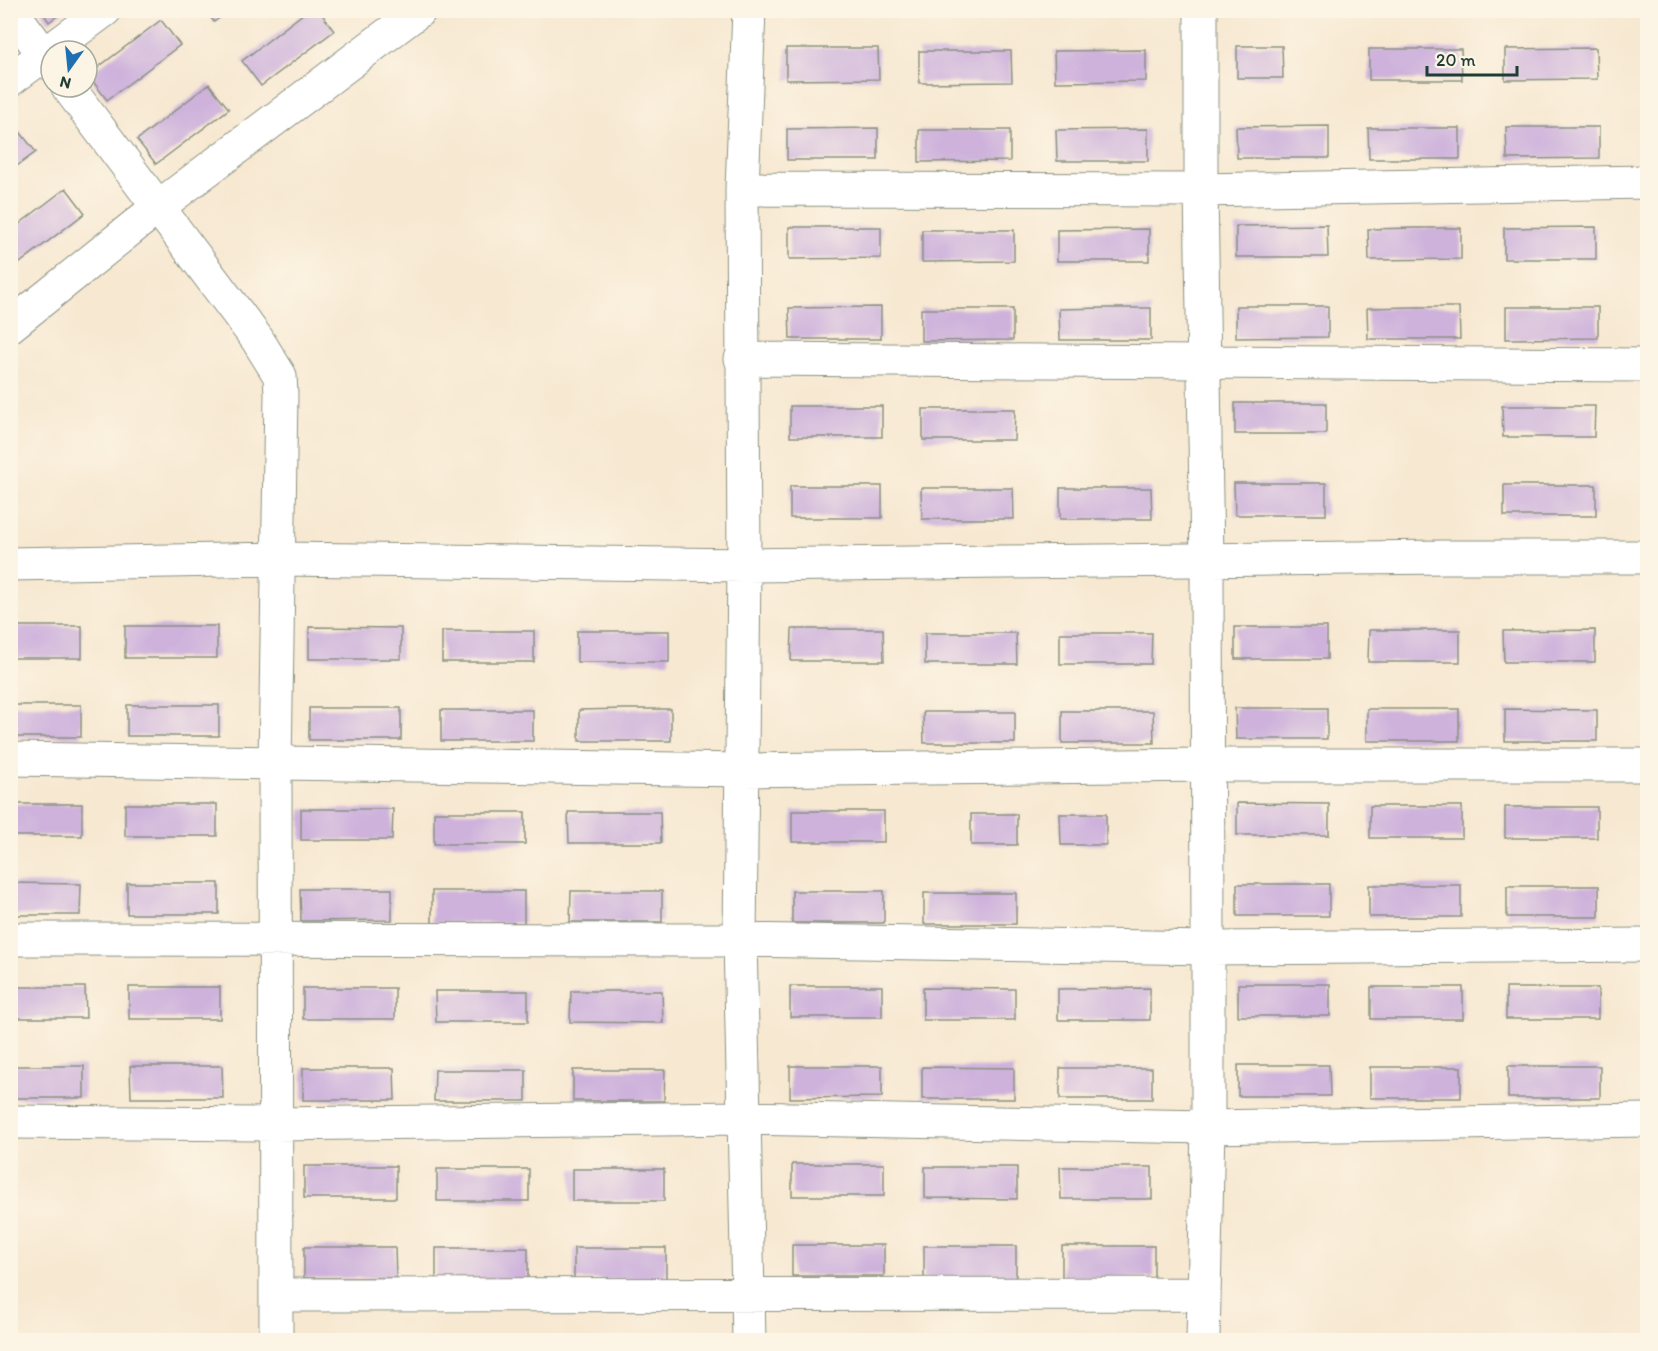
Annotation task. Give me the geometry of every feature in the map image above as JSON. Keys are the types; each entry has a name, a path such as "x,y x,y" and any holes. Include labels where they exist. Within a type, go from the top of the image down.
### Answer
{"street":[{"path":"11,10 39,47"},
{"path":"71,39 105,10"},
{"path":"10,326 158,207 420,10"},
{"path":"749,10 742,189 741,359 744,565 740,939 742,1118 749,1341"},
{"path":"1201,10 1200,190 1208,561 1208,1127 1203,1341"},
{"path":"10,81 39,64"},
{"path":"77,99 256,339 280,376 280,559 275,764 276,1341"},
{"path":"742,189 1200,190 1647,182"},
{"path":"741,359 1647,365"},
{"path":"10,564 280,559 744,565 1647,557"},
{"path":"10,759 743,770 1207,765 1647,765"},
{"path":"10,939 740,939 1208,948 1647,945"},
{"path":"10,1122 275,1124 742,1118 1208,1127 1647,1120"},
{"path":"276,1295 1203,1294"}],"building":[{"path":"41,10 65,10 49,22"},
{"path":"205,10 230,10 214,22"},
{"path":"308,10 319,10 334,31 261,86 242,61"},
{"path":"161,20 180,45 107,100 99,89 99,67"},
{"path":"1237,46 1282,46 1283,78 1237,78"},
{"path":"786,48 878,48 879,79 786,80"},
{"path":"1596,48 1597,79 1505,80 1505,49"},
{"path":"1369,49 1461,49 1462,80 1369,80"},
{"path":"1146,50 1146,81 1055,82 1054,51"},
{"path":"919,51 1011,51 1012,82 919,83"},
{"path":"209,84 229,109 156,164 137,140"},
{"path":"1329,126 1329,158 1237,158 1236,127"},
{"path":"16,127 36,152 10,171 10,131"},
{"path":"1506,127 1599,127 1599,158 1507,159"},
{"path":"878,128 878,160 787,160 787,129"},
{"path":"1368,128 1460,128 1460,159 1369,159"},
{"path":"1148,129 1148,161 1057,161 1056,130"},
{"path":"919,130 1010,130 1010,161 919,162"},
{"path":"66,188 85,213 12,269 10,231"},
{"path":"1327,225 1328,257 1236,257 1236,226"},
{"path":"789,227 881,227 881,258 789,259"},
{"path":"1596,227 1596,259 1504,259 1504,228"},
{"path":"1461,228 1461,259 1369,260 1368,229"},
{"path":"1149,229 1149,261 1057,261 1057,230"},
{"path":"922,230 1014,230 1014,261 922,262"},
{"path":"1236,306 1328,306 1328,337 1236,338"},
{"path":"881,307 881,339 790,339 789,308"},
{"path":"1459,307 1460,339 1368,339 1367,308"},
{"path":"1506,307 1598,307 1598,338 1506,339"},
{"path":"1151,308 1151,340 1060,340 1059,309"},
{"path":"921,309 1013,309 1013,340 921,341"},
{"path":"1235,403 1326,403 1326,434 1235,434"},
{"path":"790,406 882,406 882,437 790,437"},
{"path":"1502,406 1595,406 1594,437 1503,437"},
{"path":"923,409 1015,409 1014,440 923,440"},
{"path":"1234,483 1326,483 1326,515 1235,515"},
{"path":"1504,485 1596,485 1596,516 1504,516"},
{"path":"790,486 882,486 882,518 790,518"},
{"path":"921,488 1013,488 1014,519 922,519"},
{"path":"1060,488 1151,488 1152,519 1060,519"},
{"path":"10,626 82,626 82,658 10,658"},
{"path":"125,626 217,626 217,658 125,658"},
{"path":"309,627 401,628 401,659 309,659"},
{"path":"1235,627 1327,627 1327,659 1235,659"},
{"path":"792,629 883,629 884,661 791,661"},
{"path":"1369,630 1460,630 1460,662 1368,662"},
{"path":"1595,630 1595,662 1504,662 1503,631"},
{"path":"442,631 534,631 534,662 442,662"},
{"path":"577,631 669,631 669,662 577,662"},
{"path":"925,633 1016,633 1017,664 925,664"},
{"path":"1060,633 1152,633 1151,664 1060,664"},
{"path":"10,705 81,705 81,737 10,737"},
{"path":"127,705 219,705 219,736 127,736"},
{"path":"309,708 401,708 401,740 309,740"},
{"path":"1235,708 1327,708 1327,739 1236,739"},
{"path":"671,709 671,741 579,741 579,710"},
{"path":"1367,709 1459,709 1459,741 1367,741"},
{"path":"1505,709 1597,710 1597,741 1505,741"},
{"path":"441,710 533,710 533,741 441,741"},
{"path":"1062,711 1153,711 1154,743 1062,743"},
{"path":"923,712 1015,712 1015,743 924,743"},
{"path":"1237,803 1329,804 1329,835 1237,835"},
{"path":"10,804 82,804 82,836 10,836"},
{"path":"125,804 217,804 217,836 125,836"},
{"path":"1370,806 1462,806 1462,838 1370,838"},
{"path":"1505,807 1597,807 1597,838 1505,838"},
{"path":"301,809 393,809 392,840 301,840"},
{"path":"792,811 884,811 884,842 792,842"},
{"path":"434,812 525,812 525,844 434,844"},
{"path":"568,812 660,812 661,843 569,843"},
{"path":"971,814 1017,814 1017,845 971,845"},
{"path":"1060,814 1106,814 1106,845 1061,845"},
{"path":"10,883 81,884 80,915 10,915"},
{"path":"127,883 219,883 219,914 127,914"},
{"path":"1237,884 1329,884 1329,916 1237,916"},
{"path":"1369,885 1461,885 1461,917 1369,917"},
{"path":"1507,886 1599,886 1599,917 1507,917"},
{"path":"300,889 392,889 392,920 301,921"},
{"path":"432,891 524,891 524,923 432,923"},
{"path":"571,891 662,891 662,922 570,922"},
{"path":"792,891 884,891 884,923 792,923"},
{"path":"924,893 1016,893 1016,924 924,924"},
{"path":"1238,984 1330,984 1330,1016 1238,1016"},
{"path":"790,986 882,986 882,1017 790,1017"},
{"path":"10,987 85,987 86,1018 10,1018"},
{"path":"129,987 220,987 220,1019 129,1019"},
{"path":"1371,987 1463,987 1463,1019 1371,1019"},
{"path":"303,988 395,988 395,1019 303,1019"},
{"path":"923,988 1015,989 1015,1020 923,1020"},
{"path":"1150,988 1150,1020 1058,1020 1058,989"},
{"path":"1506,988 1598,988 1598,1019 1506,1019"},
{"path":"435,991 528,991 528,1022 436,1022"},
{"path":"571,991 662,991 663,1023 570,1022"},
{"path":"1238,1065 1329,1065 1330,1096 1238,1096"},
{"path":"10,1066 84,1066 84,1098 10,1098"},
{"path":"130,1066 222,1066 223,1098 131,1098"},
{"path":"790,1066 882,1066 882,1097 790,1098"},
{"path":"1508,1066 1600,1066 1600,1098 1508,1098"},
{"path":"922,1067 1014,1068 1014,1099 922,1099"},
{"path":"1370,1067 1461,1067 1461,1098 1370,1098"},
{"path":"303,1068 394,1068 395,1100 303,1100"},
{"path":"1060,1068 1152,1068 1152,1099 1060,1099"},
{"path":"435,1070 526,1070 526,1101 434,1101"},
{"path":"573,1070 665,1070 664,1101 573,1101"},
{"path":"792,1164 884,1164 884,1196 792,1196"},
{"path":"304,1166 396,1166 396,1198 304,1198"},
{"path":"925,1167 1017,1167 1017,1199 925,1198"},
{"path":"1060,1167 1152,1167 1152,1199 1061,1199"},
{"path":"437,1169 529,1169 529,1201 437,1201"},
{"path":"572,1169 664,1169 664,1201 572,1201"},
{"path":"792,1245 884,1245 884,1276 792,1276"},
{"path":"924,1246 1016,1246 1016,1278 924,1278"},
{"path":"1062,1246 1154,1246 1154,1278 1062,1278"},
{"path":"304,1247 395,1247 396,1278 304,1278"},
{"path":"436,1248 528,1248 528,1280 436,1280"},
{"path":"574,1248 666,1248 666,1279 574,1280"}]}
